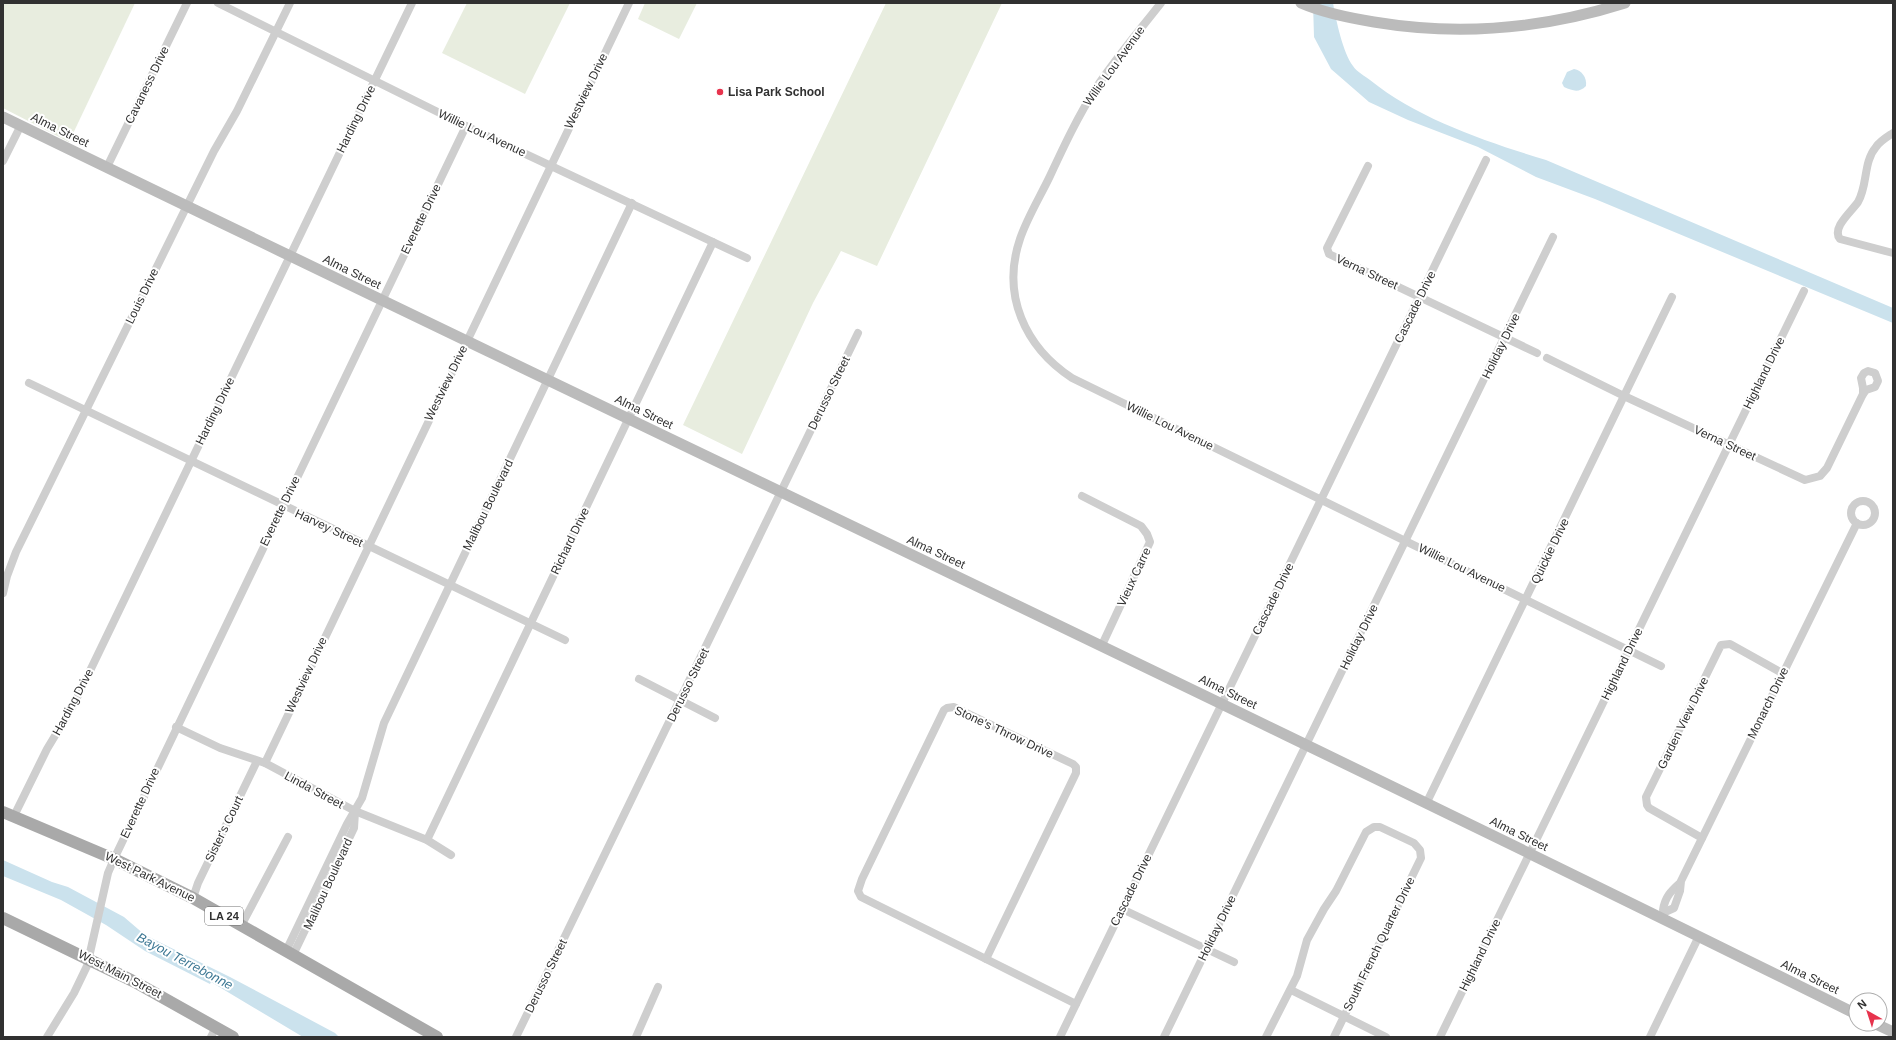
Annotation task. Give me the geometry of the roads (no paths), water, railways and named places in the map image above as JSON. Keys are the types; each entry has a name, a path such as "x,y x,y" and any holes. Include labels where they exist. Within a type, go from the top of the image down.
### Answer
{"main road":[{"name":"West Park Avenue","path":"9,814 114,859 193,898 437,1037"},
{"name":"West Main Street","path":"4,921 90,958 135,982 213,1032 233,1037"}],"street":[{"name":"Cavaness Drive","path":"107,167 187,3"},
{"name":"Willie Lou Avenue","path":"218,3 466,126 747,258"},
{"name":"Louis Drive","path":"3,593 7,576 16,552 85,410 214,151 249,88 290,3"},
{"name":"Harding Drive","path":"9,814 73,706 412,3"},
{"name":"Westview Drive","path":"261,762 368,546 628,3"},
{"name":"Willie Lou Avenue","path":"1161,3 1111,68 1085,106 1024,228 1016,252 1013,268 1013,284 1018,309 1025,328 1036,346 1051,362 1072,378 1661,666"},
{"path":"1301,3 1312,8 1344,17 1432,30 1510,27 1571,18 1625,3"},
{"name":"Alma Street","path":"3,117 381,301 1102,645 1426,804 1664,915 1699,936 1848,1010"},
{"path":"3,161 21,125"},
{"name":"Everette Drive","path":"47,1037 74,993 90,958 108,873 114,859 176,727 466,126"},
{"path":"1893,133 1877,145 1873,150 1868,163 1863,192 1857,203 1839,227 1837,233 1840,239 1893,253"},
{"name":"Cascade Drive","path":"1060,1037 1486,160"},
{"name":"Verna Street","path":"1368,166 1327,248 1327,251 1331,255 1537,353"},
{"name":"Malibou Boulevard","path":"290,953 354,828 355,811 362,798 384,723 632,203"},
{"name":"Holiday Drive","path":"1164,1037 1554,237"},
{"name":"Richard Drive","path":"428,840 713,242"},
{"name":"Highland Drive","path":"1440,1037 1804,291"},
{"name":"Quickie Drive","path":"1426,804 1672,297"},
{"name":"Derusso Street","path":"516,1037 858,333"},
{"name":"Verna Street","path":"1547,358 1728,445 1806,480 1815,479 1824,473 1863,394"},
{"name":"Harvey Street","path":"29,383 565,640"},
{"name":"Vieux Carre","path":"1082,496 1141,526 1147,534 1150,542 1102,645"},
{"name":"Monarch Drive","path":"1664,915 1674,908 1680,891 1680,883 1856,522"},
{"name":"Garden View Drive","path":"1702,838 1646,805 1646,797 1721,645 1730,644 1782,673"},
{"path":"640,679 715,718"},
{"name":"Stone's Throw Drive","path":"986,959 1076,773 1076,768 1073,764 954,707 947,708 941,717 862,879 858,891 861,897 1076,1004"},
{"name":"Linda Street","path":"176,727 220,748 261,762 355,811 428,840 451,854"},
{"name":"Sister's Court","path":"193,898 198,883 261,762"},
{"name":"South French Quarter Drive","path":"1291,990 1310,934 1336,891 1366,832 1374,826 1380,827 1414,844 1420,850 1420,858 1334,1037"},
{"path":"241,926 288,837"},
{"path":"1122,909 1234,962"},
{"path":"1650,1037 1699,936"},
{"path":"636,1037 658,987"},
{"path":"1266,1037 1291,990 1386,1037"}],"water":[{"path":"1313,3 1333,3 1343,45 1353,66 1389,94 1409,106 1454,128 1546,160 1893,308 1893,323 1595,199 1536,177 1478,147 1408,120 1369,102 1331,69 1314,37"},
{"path":"1574,69 1582,73 1586,80 1586,86 1581,90 1573,90 1564,87 1562,83 1567,72"},
{"name":"Bayou Terrebonne","path":"3,860 52,882 68,887 124,917 145,935 230,977 335,1033 339,1037 303,1037 211,982 210,984 145,951 106,925 61,900 3,876"}],"place":[{"name":"Lisa Park School","path":"720,92"}]}
